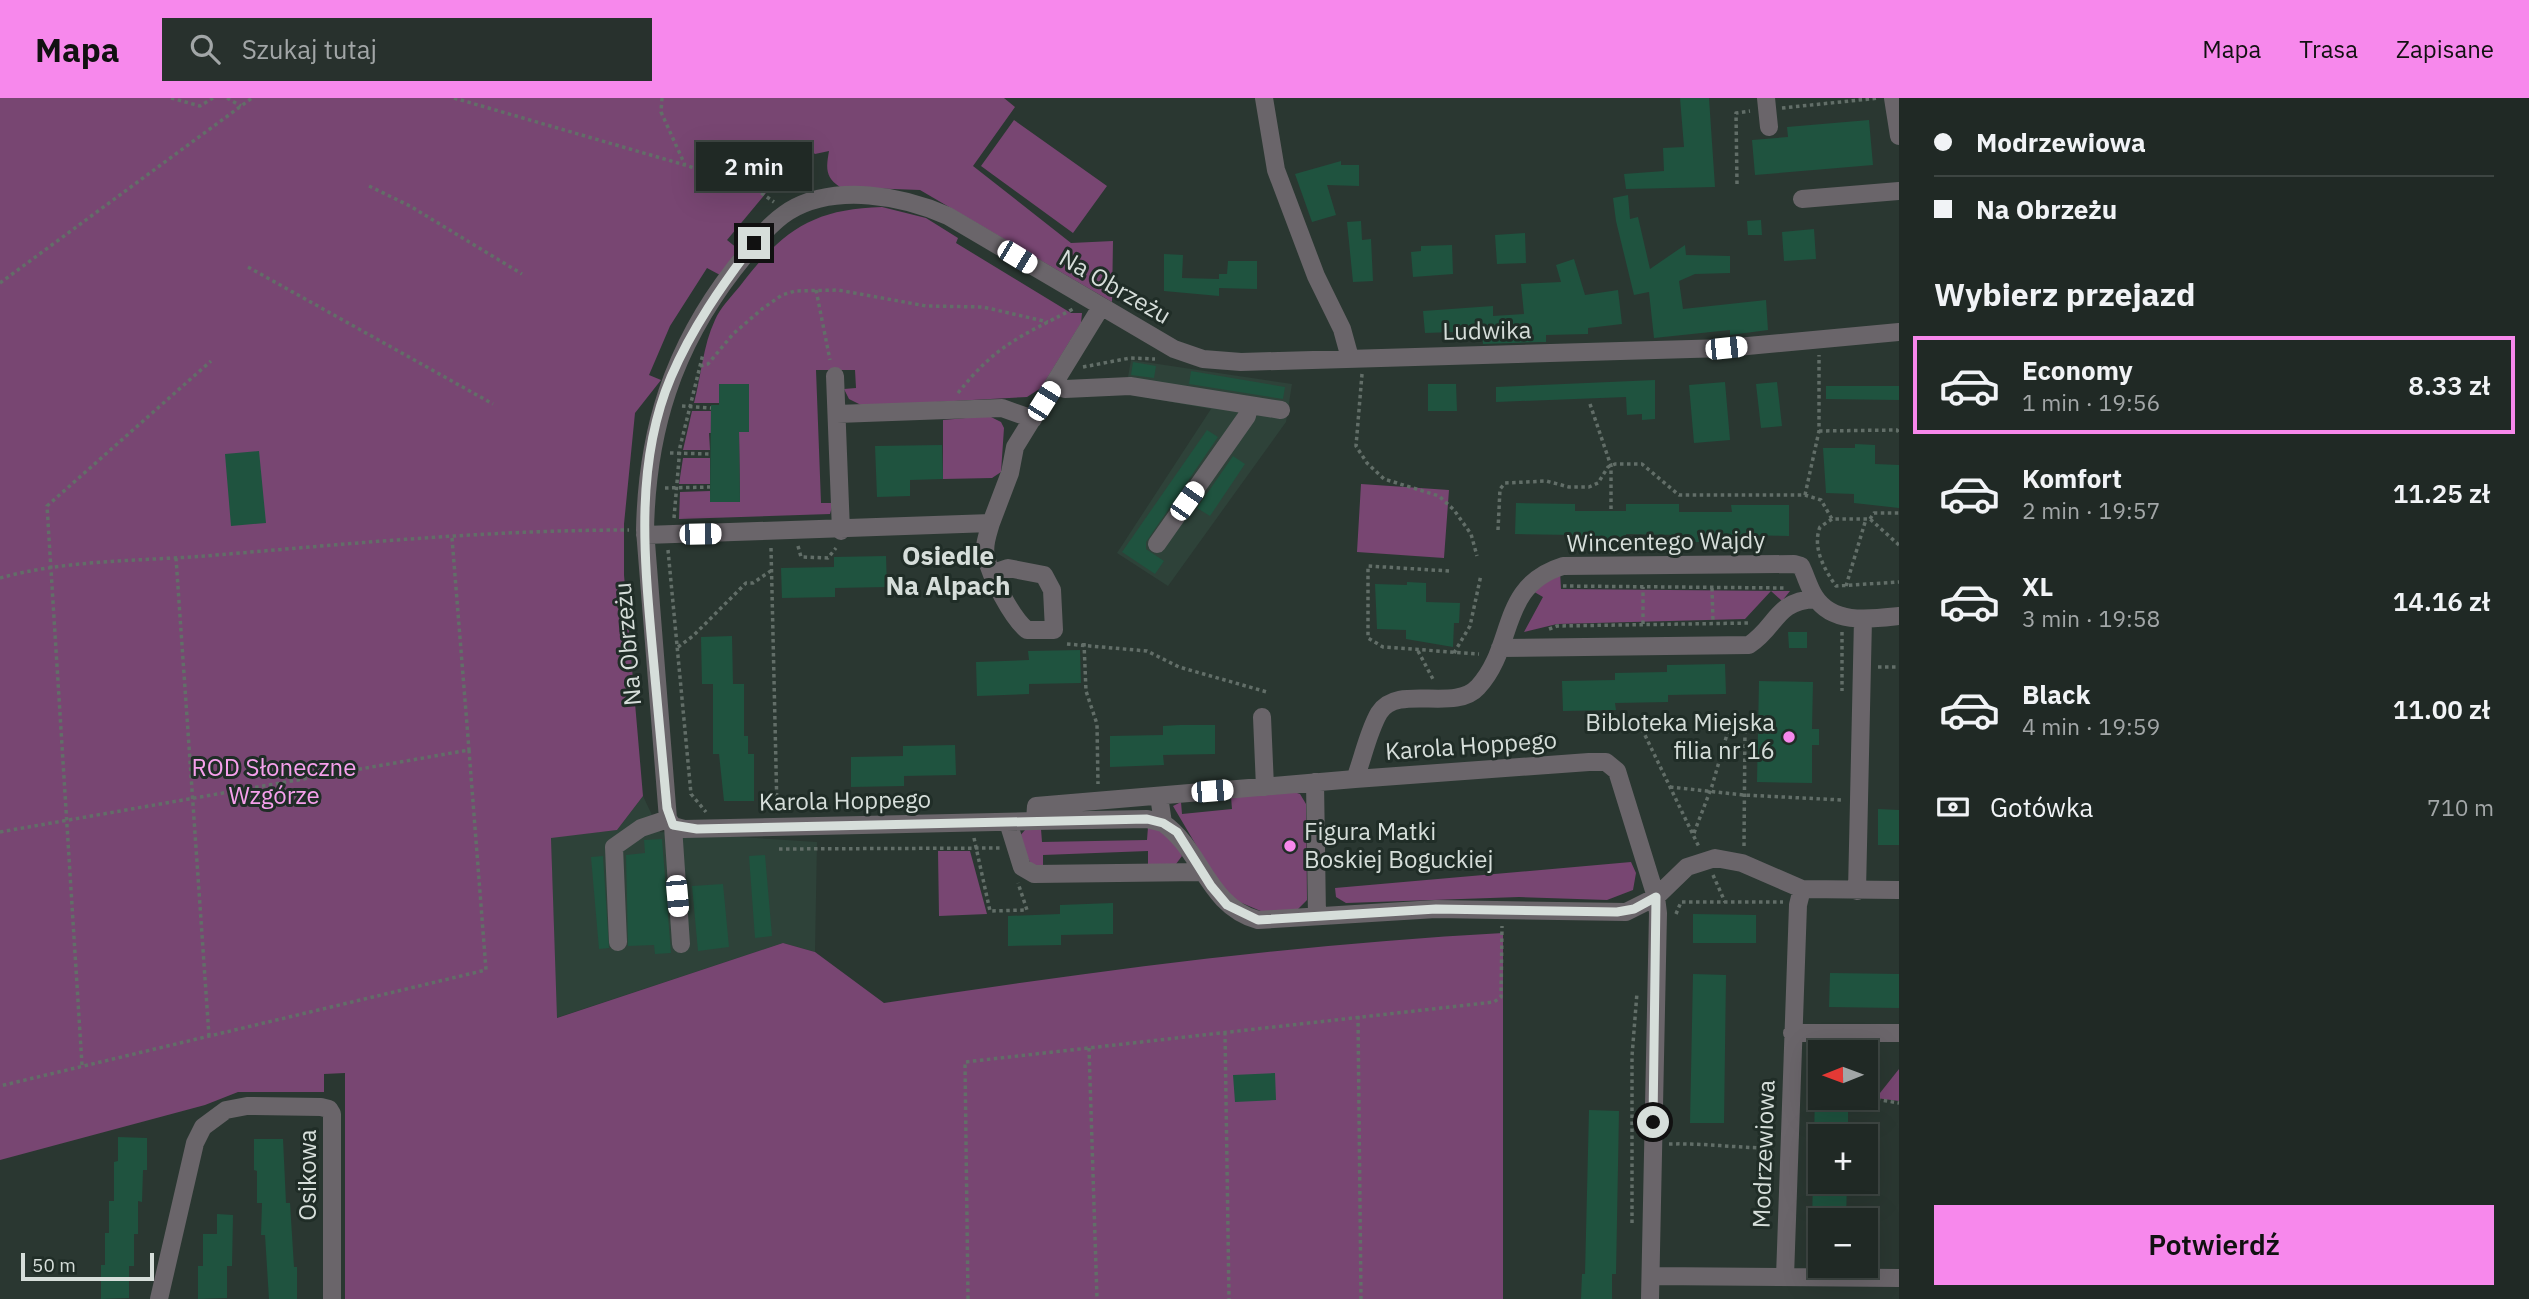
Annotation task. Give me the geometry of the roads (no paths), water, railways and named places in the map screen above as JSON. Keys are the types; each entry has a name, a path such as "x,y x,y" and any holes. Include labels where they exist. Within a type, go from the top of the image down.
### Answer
{"street":[{"path":"1264,98 1276,170 1316,276 1356,364"},
{"path":"1766,98 1769,127"},
{"path":"1893,98 1899,136"},
{"path":"1802,199 1899,191"},
{"name":"Na Obrzeżu","path":"681,944 675,824 645,532 646,487 651,450 663,400 693,331 716,292 754,243 788,212 804,205 841,197 884,197 917,202 948,216 1098,312 1174,349 1203,359 1356,364"},
{"path":"993,573 1008,568 1044,575 1052,590 1054,630 1027,630 1016,621 993,573 986,557 985,543 1010,473 1015,447 1098,312"},
{"name":"Ludwika","path":"1356,364 1726,348 1899,331"},
{"path":"835,376 841,538"},
{"path":"1055,384 1065,389 1130,386 1281,410"},
{"path":"1157,544 1248,416 1249,405"},
{"path":"837,414 1002,408 1032,419"},
{"path":"645,532 771,532 841,538 991,523"},
{"name":"Wincentego Wajdy","path":"1355,779 1380,712 1389,704 1464,697 1479,687 1498,652 1505,626 1528,584 1543,572 1563,566 1794,564 1801,566 1815,599"},
{"path":"1498,652 1749,645 1784,607 1800,600 1815,599 1841,616 1863,620 1899,616"},
{"path":"1857,891 1863,620"},
{"path":"1262,717 1265,787"},
{"name":"Karola Hoppego","path":"1355,779 1606,762 1617,771 1656,897"},
{"path":"1035,821 1036,806 1355,779"},
{"path":"1315,782 1317,916"},
{"path":"1158,796 1163,823 1177,832 1219,897 1245,916 1275,920 1436,909 1626,912 1656,897 1704,852 1742,863 1802,889 1899,890"},
{"name":"Karola Hoppego","path":"618,942 614,848 640,828 675,824 974,823 1147,819 1163,823"},
{"path":"1007,822 1022,867 1034,874 1202,872"},
{"name":"Modrzewiowa","path":"1785,1277 1792,1033 1798,905 1802,889"},
{"path":"1650,1299 1656,897"},
{"path":"1792,1033 1899,1033"},
{"name":"Osikowa","path":"159,1299 195,1143 212,1119 226,1110 247,1106 321,1107 329,1109 332,1114 331,1299"},
{"path":"1651,1276 1899,1278"}],"place":[{"name":"Bibloteka Miejska filia nr 16","path":"1789,737"},
{"name":"Figura Matki Boskiej Boguckiej","path":"1290,846"}],"district":[{"name":"Osiedle Na Alpach","path":"948,571"}],"park label":[{"name":"ROD Słoneczne Wzgórze","path":"274,782"}]}
